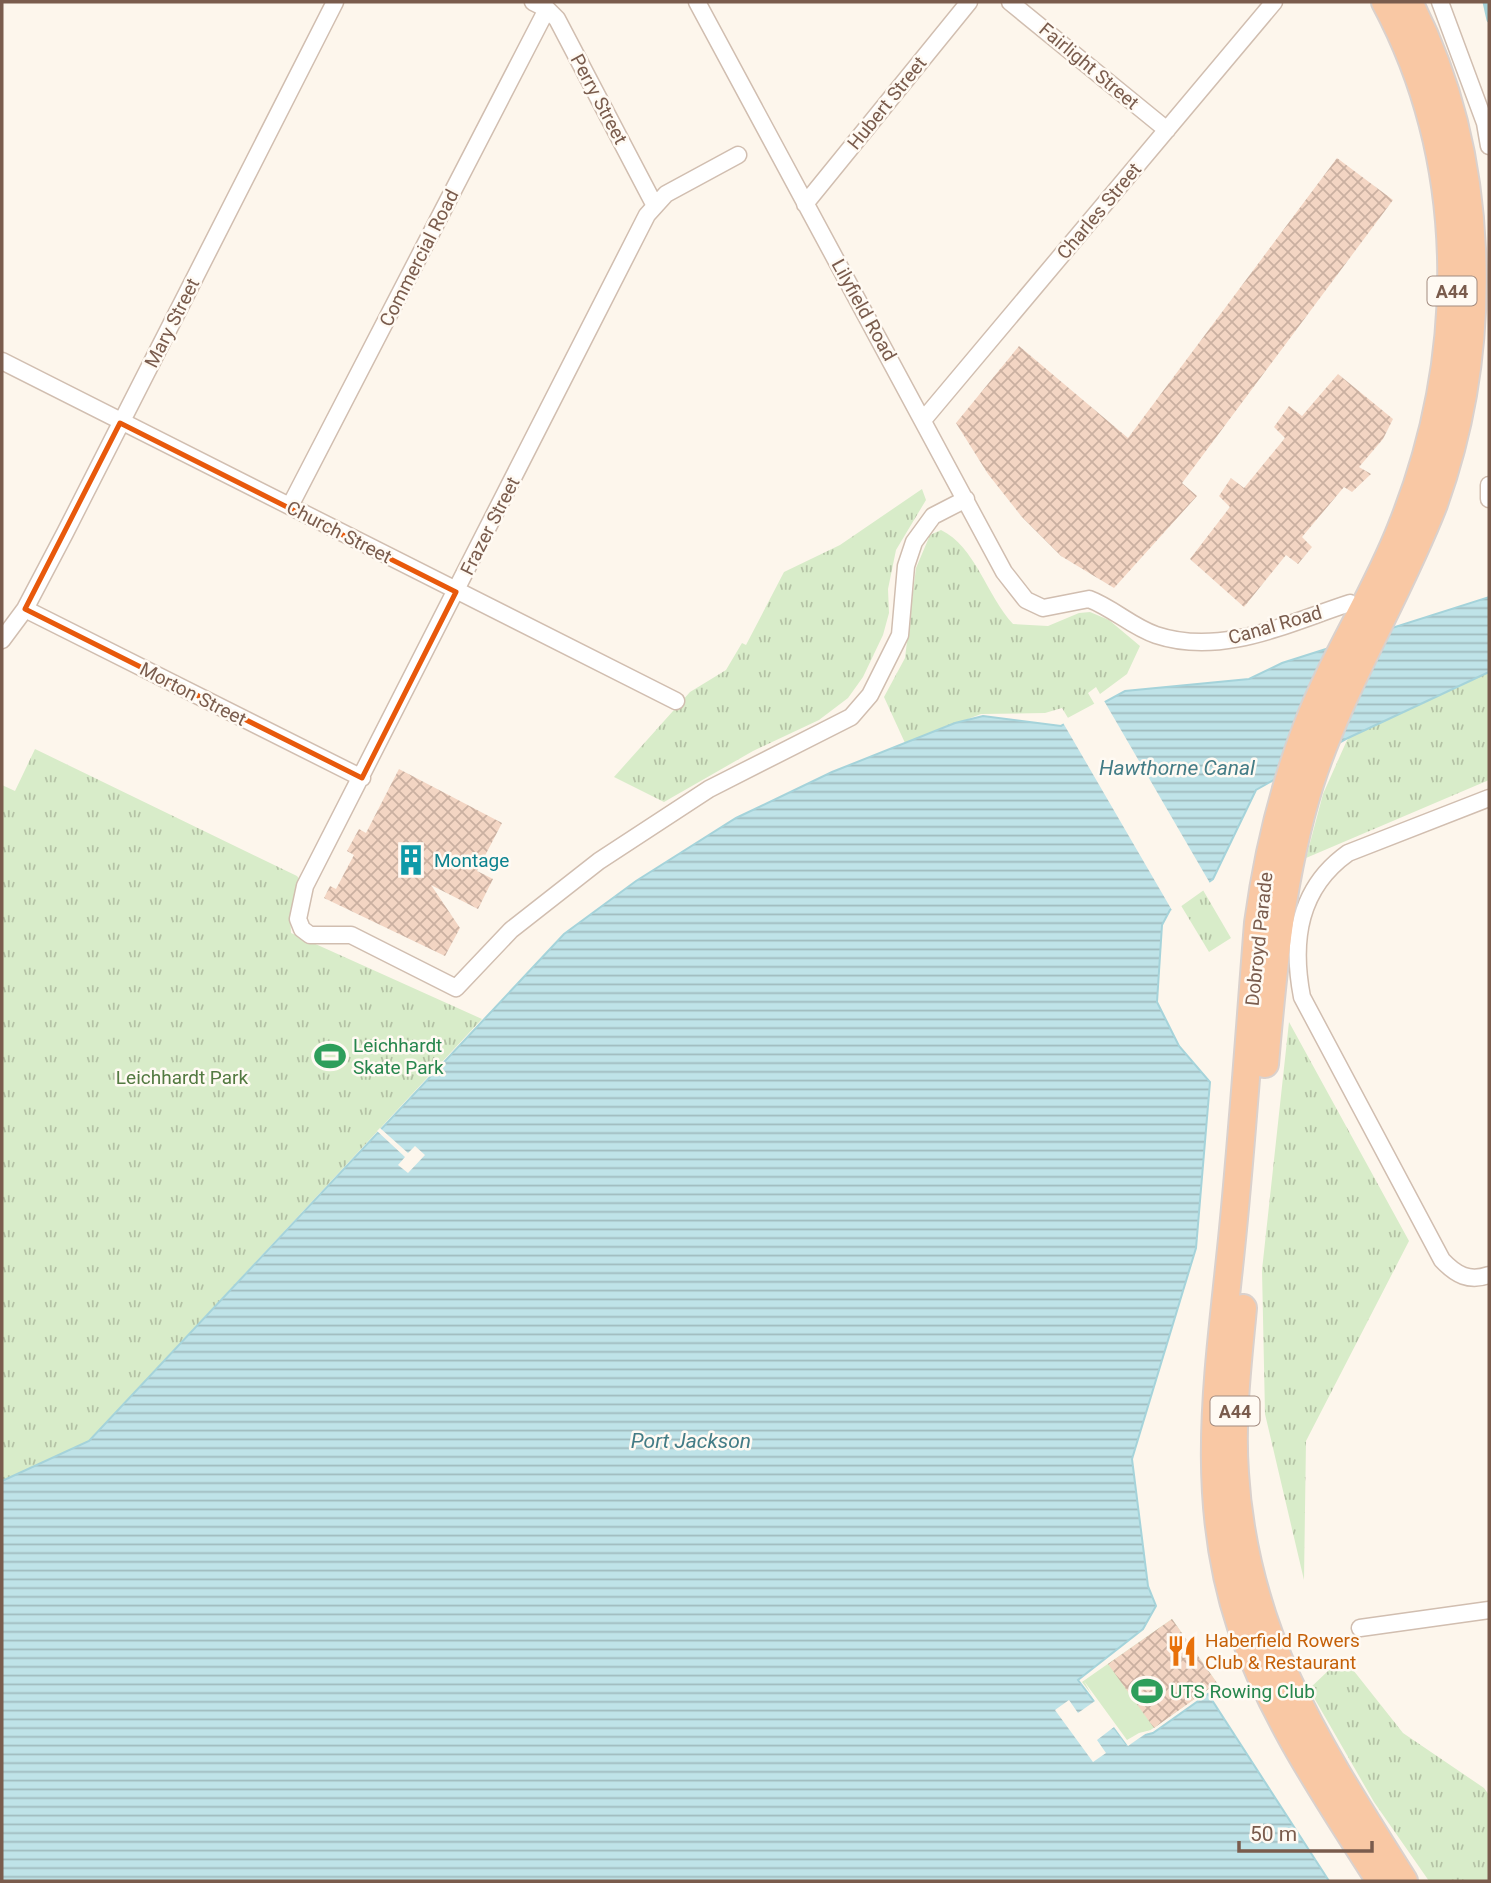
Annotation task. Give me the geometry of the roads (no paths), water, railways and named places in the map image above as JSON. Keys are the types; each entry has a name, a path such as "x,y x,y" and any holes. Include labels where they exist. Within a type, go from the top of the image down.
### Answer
{"highway":[{"name":"Dobroyd Parade","path":"1380,1881 1308,1769 1263,1682 1241,1626 1221,1542 1213,1451 1214,1406 1233,1228 1258,923 1268,852 1306,728 1401,530 1424,466 1440,405 1450,342 1453,279 1450,217 1440,154 1424,92 1402,34 1385,2"},
{"name":"Dobroyd Parade","path":"1404,1881 1310,1731 1278,1662 1253,1587 1239,1516 1234,1439 1237,1369 1271,1002 1294,838 1332,726 1407,569 1435,503 1455,442 1467,379 1474,318 1475,253 1469,196 1457,132 1440,74 1409,2"}],"street":[{"name":"Mary Street","path":"2,640 7,620 25,609 335,2"},
{"name":"Lilyfield Road","path":"697,2 1014,587 1026,600 1043,608"},
{"name":"Hubert Street","path":"805,204 969,2"},
{"name":"Fairlight Street","path":"1010,2 1167,130"},
{"name":"Charles Street","path":"924,419 1274,2"},
{"path":"1440,2 1485,123 1489,146"},
{"name":"Perry Street","path":"540,5 557,19 660,199"},
{"name":"Commercial Road","path":"290,506 540,5"},
{"path":"660,199 738,155"},
{"name":"Frazer Street","path":"660,199 302,895 298,919 302,929 310,935 351,935 456,988 511,930 599,861 709,789 852,717 870,695 900,635 906,566 914,542 933,516 966,499"},
{"name":"Church Street","path":"2,361 120,423 676,701"},
{"path":"1489,485 1489,499"},
{"name":"Canal Road","path":"1043,608 1089,599 1153,634 1179,641 1214,642 1237,640 1350,603"},
{"name":"Morton Street","path":"25,609 362,778"},
{"name":"Dobroyd Parade","path":"1489,798 1348,853 1328,867 1313,885 1301,924 1296,964 1302,997 1442,1260 1461,1276 1480,1279 1489,1275"},
{"path":"1360,1628 1489,1610"}],"water":[{"name":"Port Jackson","path":"1489,597 1489,672 1348,738 1256,790 1213,879 1170,910 1162,925 1157,1002 1179,1046 1210,1082 1196,1248 1132,1459 1148,1586 1156,1606 1143,1629 1078,1680 1127,1745 1141,1736 1153,1733 1208,1694 1329,1881 2,1881 2,1481 89,1441 564,934 636,881 736,818 832,772 955,723 983,716 1061,726 1125,691 1249,679 1282,663"}],"waterway":[{"path":"1485,2 1489,20"}],"place":[{"name":"Montage","path":"411,860"},
{"name":"Leichhardt Skate Park","path":"330,1056"},
{"name":"Haberfield Rowers Club & Restaurant","path":"1182,1651"},
{"name":"UTS Rowing Club","path":"1147,1691"}],"water label":[{"name":"Hawthorne Canal","path":"1177,768"}],"park label":[{"name":"Leichhardt Park","path":"182,1077"}]}
